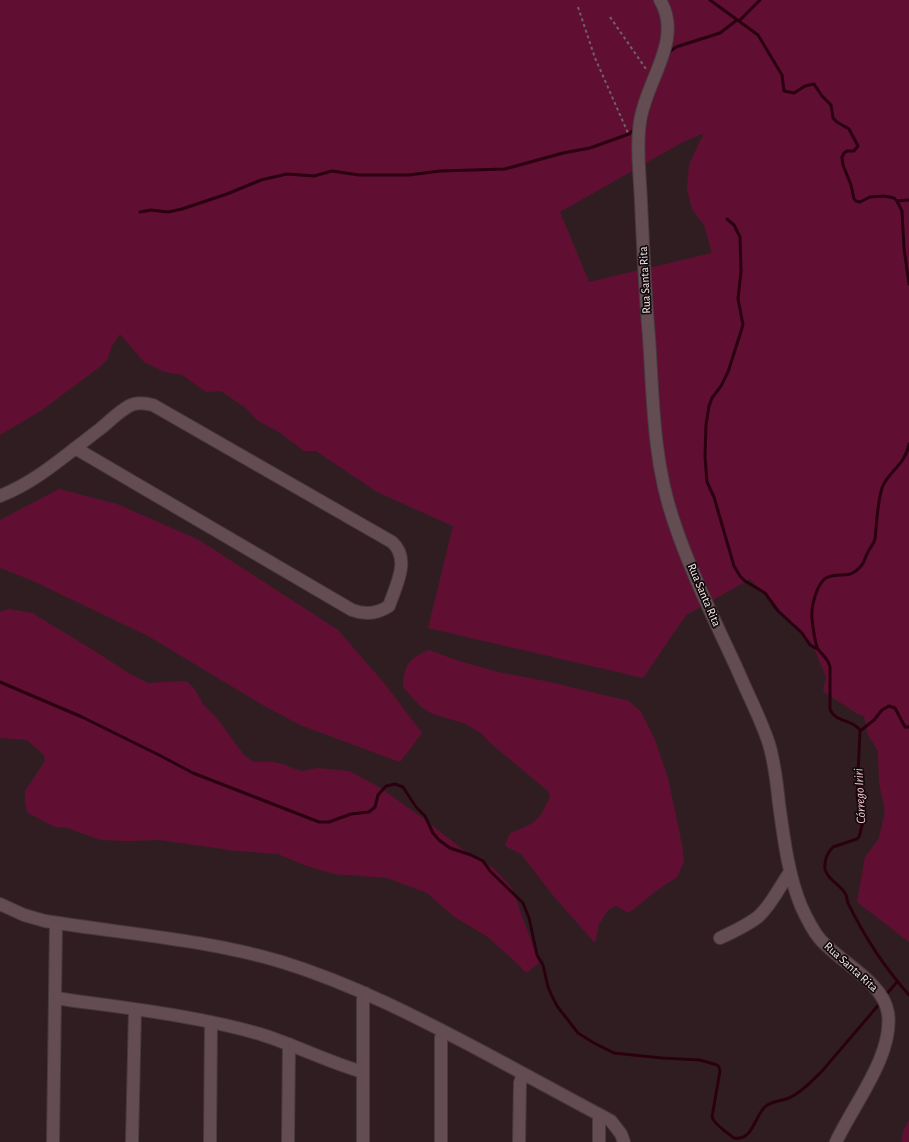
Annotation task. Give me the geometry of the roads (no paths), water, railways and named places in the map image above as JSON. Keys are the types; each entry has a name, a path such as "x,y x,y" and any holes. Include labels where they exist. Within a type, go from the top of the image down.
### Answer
{"street":[{"name":"Rua Santa Rita","path":"660,0 668,17 668,33 665,48 640,120 638,148 647,309 658,457 665,492 682,545 771,749 790,872 801,906 818,937 865,978 878,991 886,1002 889,1023 887,1040 882,1055 838,1140"},
{"path":"0,496 33,479 129,406 141,403 153,405 392,542 399,550 402,561 389,606 374,613 363,613 352,610 75,448"},
{"path":"720,938 734,932 759,916 790,872"},
{"path":"0,904 24,915 56,923 182,939 248,953 310,971 366,993 444,1032 600,1115 611,1121 624,1142"},
{"path":"53,1142 56,923"},
{"path":"363,1142 363,999 366,993"},
{"path":"55,998 211,1022 261,1034 345,1067 363,1072"},
{"path":"132,1142 135,1010"},
{"path":"210,1142 211,1022"},
{"path":"441,1142 441,1038 444,1032"},
{"path":"288,1142 289,1044"},
{"path":"519,1142 520,1083 523,1074"},
{"path":"599,1142 600,1115"}],"waterway":[{"name":"Córrego Iriri","path":"710,0 758,35 782,75 784,91 794,93 805,86 814,84 822,96 831,105 833,118 849,129 858,146 854,151 847,151 844,153 842,157 843,165 851,185 854,199 860,202 870,197 884,196 894,198 897,201 902,211 904,248 909,284"},
{"path":"739,21 760,0"},
{"path":"668,53 676,47 720,33 737,20"},
{"path":"140,212 151,210 168,212 182,209 227,194 261,180 287,174 314,176 332,171 359,175 409,175 440,171 505,169 563,153 590,148 629,134 636,128"},
{"path":"897,201 909,200"},
{"path":"727,219 734,225 740,237 741,272 738,299 743,325 728,372 721,386 712,398 709,406 706,425 705,457 707,482 714,497 734,566 740,576 745,581 765,593 778,611 802,633 810,645 819,650"},
{"name":"Córrego Iriri","path":"909,444 904,458 888,477 882,488 878,507 875,539 863,563 856,571 848,575 836,575 826,578 817,590 812,613 815,641 817,647 828,661 830,667 830,709 836,717 853,724 860,731 857,796 863,822 859,837 857,839 831,849 826,860 825,869 829,877 844,891 848,903 868,939 892,974 909,995"},
{"path":"0,682 82,717 193,773 319,822 329,822 351,814 369,812 375,807 378,795 386,786 395,784 403,787 416,807 425,816 433,833 439,840 450,848 483,861 490,871 523,903 529,918 537,955 543,965 548,987 557,1006 578,1033 614,1053 700,1060 717,1065 720,1071 712,1117 718,1125 734,1138 740,1138 750,1132 762,1110 766,1106 794,1095 811,1082 881,1002"},
{"path":"860,731 874,720 882,710 889,706 895,708 905,727 909,727"},
{"path":"884,997 897,982"}]}
